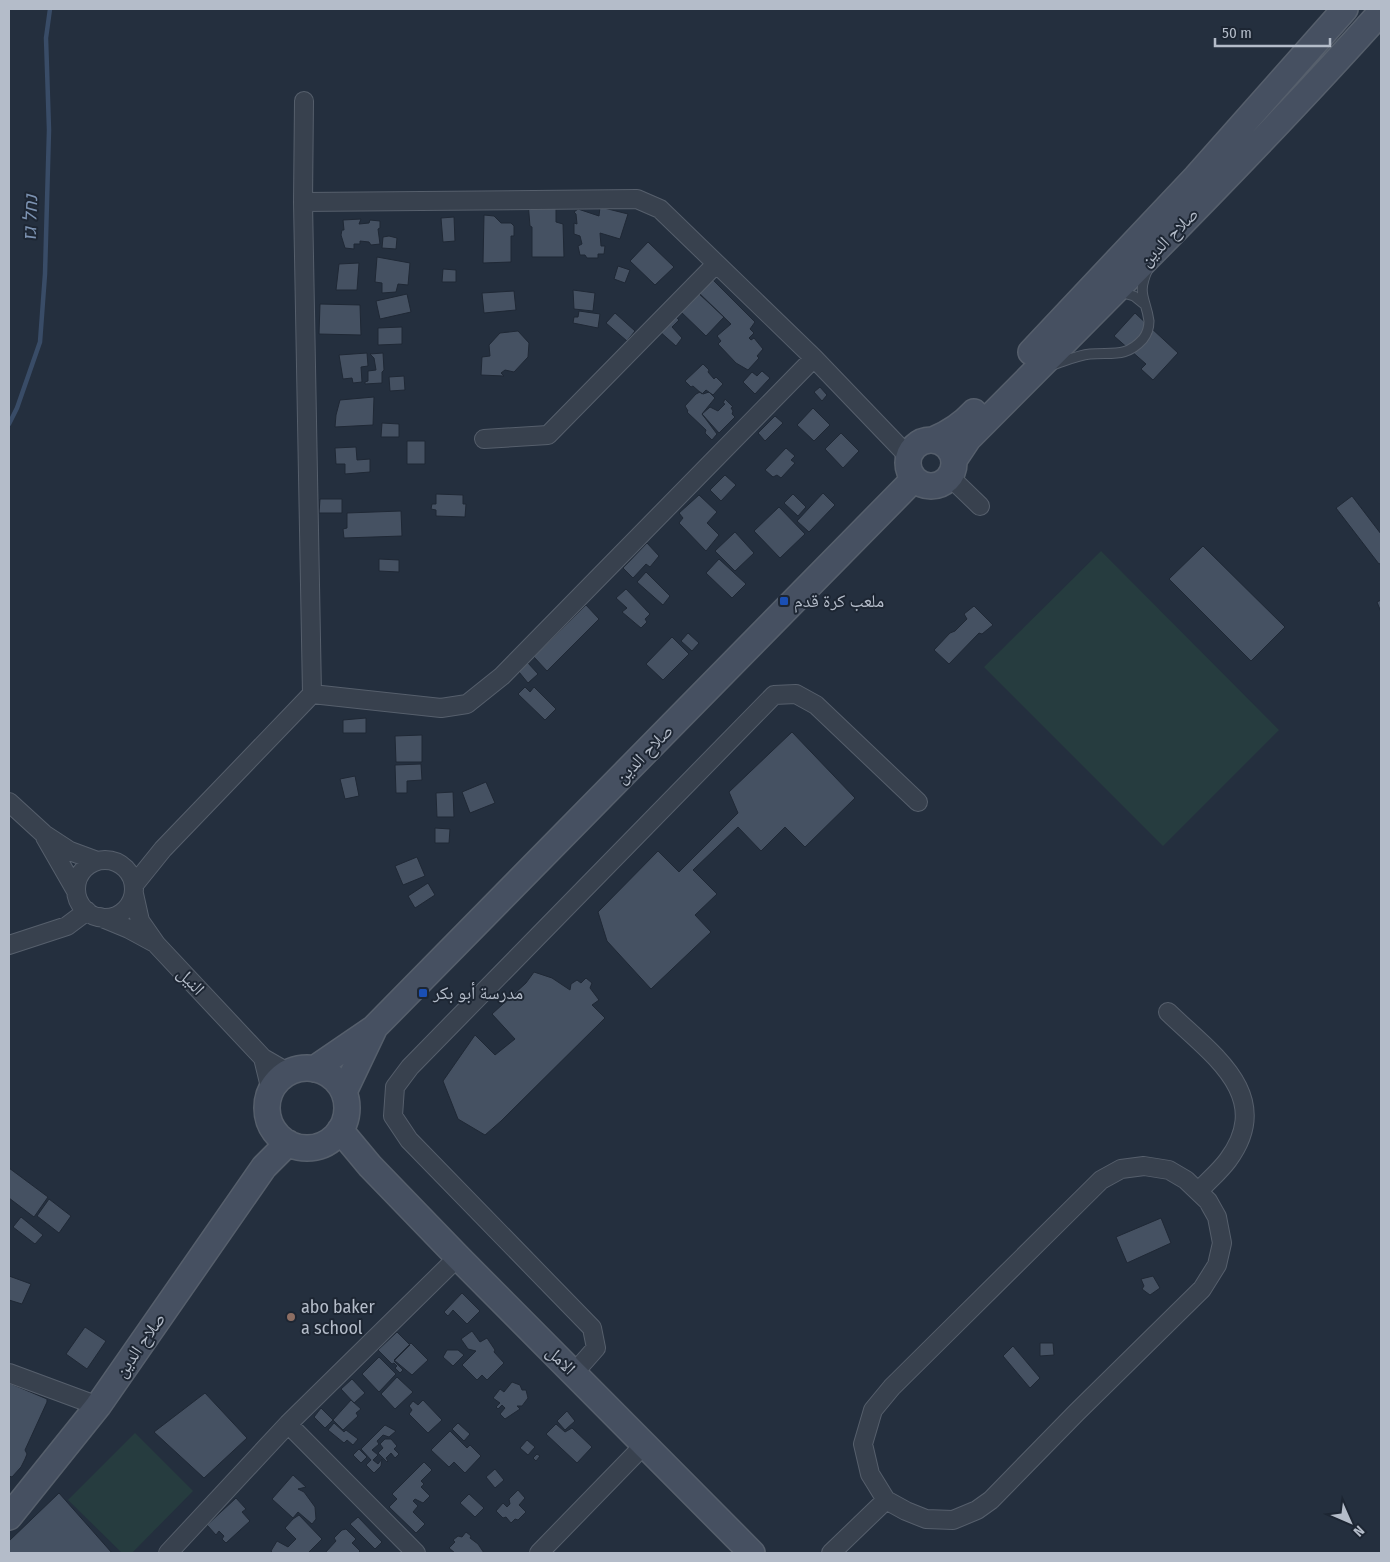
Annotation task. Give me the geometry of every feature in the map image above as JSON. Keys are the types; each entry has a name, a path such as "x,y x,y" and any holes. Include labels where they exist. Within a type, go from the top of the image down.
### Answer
{"main road":[{"name":"صلاح الدين","path":"933,440 950,433 964,422 1196,177 1345,9"},
{"name":"صلاح الدين","path":"952,468 968,438 1169,236 1315,85 1381,12"},
{"path":"933,440 947,446 952,453 952,468 941,484 934,487 920,484 911,468 912,450 918,444 933,440"},
{"name":"صلاح الدين","path":"314,1069 374,1028 911,468"},
{"name":"صلاح الدين","path":"344,1092 374,1028"},
{"path":"301,1068 314,1069 327,1073 337,1081 344,1092 347,1105 346,1118 331,1137 311,1148 299,1147 280,1135 268,1115 268,1102 271,1091 278,1080 301,1068"},
{"name":"صلاح الدين","path":"9,1517 98,1406 264,1167 280,1135"},
{"name":"الامل","path":"331,1137 370,1166 752,1553"}],"street":[{"path":"9,946 67,926 93,914 108,918 125,910 130,903 134,890 163,849 312,694 304,101"},
{"path":"304,202 637,199 660,209 814,358 911,468"},
{"path":"484,439 548,434 716,264"},
{"path":"312,694 441,708 468,704 502,676 814,358"},
{"path":"952,468 980,506"},
{"path":"574,1373 596,1348 592,1328 409,1140 393,1116 396,1087 410,1067 774,695 796,694 816,706 918,802"},
{"path":"9,802 44,834 70,851 98,860 141,863 163,849"},
{"path":"44,834 76,891 78,900 93,914 129,929 156,944"},
{"path":"76,891 77,881 81,872 88,865 98,860"},
{"path":"117,862 126,868 131,876 134,890"},
{"name":"النيل","path":"134,890 140,921 156,944 263,1058 289,1073"},
{"path":"1168,1012 1226,1068 1236,1083 1244,1101 1246,1121 1238,1142 1228,1160 1199,1192"},
{"name":"النيل","path":"263,1058 271,1091"},
{"path":"1144,1166 1169,1170 1186,1180 1208,1201 1217,1217 1222,1243 1217,1265 1202,1289 991,1500 977,1510 953,1520 926,1519 886,1500 870,1474 863,1444 872,1410 892,1387 1101,1180 1121,1169 1144,1166"},
{"path":"168,1553 288,1424 458,1257"},
{"path":"9,1373 98,1406"},
{"path":"288,1424 416,1553"},
{"path":"539,1553 645,1444"},
{"path":"831,1553 886,1500"}],"lane":[{"path":"1027,380 1045,368 1065,360 1089,354 1118,354 1128,351 1141,341 1147,334 1148,319 1141,294 1147,271 1169,236"},
{"path":"1076,304 1089,298 1114,292 1124,292 1134,296 1144,304"}],"green space":[{"path":"1101,551 1279,730 1163,846 984,667"},
{"path":"135,1433 193,1491 132,1553 122,1553 68,1500"}],"building":[{"path":"528,202 556,205 556,222 563,224 564,257 532,257 532,227 530,226"},
{"path":"600,207 628,214 620,239 600,233 601,246 605,246 604,254 598,254 598,258 587,258 585,255 580,255 578,246 582,244 580,236 574,234 574,223 577,224 574,212 578,209 599,216"},
{"path":"484,215 494,216 501,223 511,223 514,226 514,236 511,236 511,262 483,263"},
{"path":"454,217 455,241 443,242 441,218"},
{"path":"361,219 359,224 369,223 370,220 380,221 380,228 378,229 380,244 371,245 369,242 360,241 360,244 354,244 354,249 345,248 341,235 342,230 344,230 343,220"},
{"path":"383,237 397,238 396,249 382,248"},
{"path":"648,242 674,267 655,285 630,261"},
{"path":"377,257 410,263 408,285 398,284 396,292 382,293 382,283 375,282"},
{"path":"359,263 357,290 336,290 339,264"},
{"path":"618,266 630,270 625,283 614,279"},
{"path":"443,269 456,270 456,282 442,282"},
{"path":"709,276 755,322 750,329 754,333 749,338 751,340 754,338 763,349 757,356 759,358 748,370 736,363 718,344 721,341 717,336 731,324 695,289"},
{"path":"573,290 595,293 593,311 574,309"},
{"path":"514,291 516,310 484,313 482,293"},
{"path":"697,292 724,317 706,336 679,310"},
{"path":"407,294 411,312 380,319 376,301"},
{"path":"320,304 360,305 361,335 319,334"},
{"path":"579,311 600,314 598,328 573,323 574,317 578,317"},
{"path":"615,313 635,331 627,341 606,323"},
{"path":"1135,313 1178,353 1153,380 1141,369 1146,364 1114,336"},
{"path":"674,315 679,320 672,327 682,338 676,346 658,330"},
{"path":"402,327 402,344 378,345 378,328"},
{"path":"518,331 529,343 528,357 514,372 505,370 501,373 504,376 481,375 482,357 490,356 489,345 500,333"},
{"path":"367,353 368,366 361,367 362,382 353,383 352,378 343,379 339,355"},
{"path":"383,353 384,370 382,372 382,383 365,384 368,381 368,371 376,370 374,358 370,354"},
{"path":"703,364 714,379 716,377 723,384 713,395 706,390 702,394 685,381"},
{"path":"762,371 770,378 755,394 743,382 752,372 757,376"},
{"path":"404,376 405,390 390,391 389,377"},
{"path":"820,387 827,395 822,401 814,392"},
{"path":"700,392 703,394 709,392 715,398 702,414 717,434 712,440 705,433 706,430 687,412 685,406"},
{"path":"374,397 373,425 335,427 340,400"},
{"path":"725,399 733,407 731,408 732,414 735,417 719,433 702,414 710,407 718,411 725,404 723,403"},
{"path":"813,408 830,425 814,441 797,425"},
{"path":"775,416 783,423 765,441 758,433"},
{"path":"382,423 399,424 399,437 381,437"},
{"path":"841,433 859,451 843,468 825,449"},
{"path":"407,441 425,441 425,464 407,464"},
{"path":"356,447 357,460 370,459 370,472 345,474 345,464 336,464 335,448"},
{"path":"786,448 795,456 791,460 795,463 781,478 777,475 773,477 765,470"},
{"path":"725,475 736,485 721,501 710,490"},
{"path":"823,493 835,505 809,532 797,521"},
{"path":"436,494 463,495 463,504 466,504 465,517 436,516 436,510 431,509 432,504 436,504"},
{"path":"793,494 806,507 798,516 784,503"},
{"path":"699,495 717,512 707,523 719,535 706,551 679,523 683,518 679,513"},
{"path":"1352,496 1381,534 1381,563 1379,564 1336,508"},
{"path":"320,499 342,499 342,513 319,513"},
{"path":"779,507 805,534 780,558 754,531"},
{"path":"401,511 402,536 344,538 343,529 347,528 347,513"},
{"path":"735,532 754,553 735,571 715,551"},
{"path":"647,543 659,556 650,567 646,564 633,578 623,568"},
{"path":"1203,546 1285,627 1251,661 1169,579"},
{"path":"379,559 399,560 399,572 379,571"},
{"path":"719,559 746,584 732,598 706,573"},
{"path":"646,572 670,596 663,605 637,582"},
{"path":"626,589 650,614 645,619 647,622 641,628 622,612 627,608 616,598"},
{"path":"1381,600 1381,612 1377,602"},
{"path":"586,605 599,619 547,671 534,657"},
{"path":"974,606 993,625 982,634 979,633 949,664 934,650 967,619 964,614"},
{"path":"688,633 699,643 692,651 681,641"},
{"path":"672,637 689,654 663,680 646,664"},
{"path":"528,663 538,674 528,683 519,672"},
{"path":"525,687 530,692 534,687 556,709 545,720 518,694"},
{"path":"366,718 366,733 343,733 343,720"},
{"path":"792,732 855,798 805,847 785,827 761,851 738,827 693,870 717,894 695,915 711,932 651,989 607,941 598,912 658,851 679,872 738,813 729,792"},
{"path":"422,735 422,762 396,762 395,736"},
{"path":"421,764 422,780 407,781 407,793 396,793 395,765"},
{"path":"355,776 359,796 345,799 340,779"},
{"path":"486,782 495,803 470,813 462,792"},
{"path":"453,792 454,817 437,817 436,793"},
{"path":"435,828 450,829 449,843 435,843"},
{"path":"417,857 425,876 403,885 395,866"},
{"path":"428,883 435,895 415,908 408,896"},
{"path":"534,972 552,978 570,990 571,984 577,980 581,983 586,978 592,983 590,988 599,1000 592,1005 605,1018 485,1135 458,1119 443,1081 475,1035 495,1055 515,1039 492,1014 526,983"},
{"path":"9,1168 48,1197 34,1217 9,1198"},
{"path":"49,1199 71,1216 59,1233 37,1216"},
{"path":"21,1217 43,1235 35,1244 13,1227"},
{"path":"1161,1218 1171,1243 1127,1263 1116,1237"},
{"path":"9,1276 31,1284 22,1304 9,1300"},
{"path":"1153,1276 1160,1288 1150,1295 1142,1289 1144,1286 1141,1279"},
{"path":"462,1293 480,1311 467,1324 453,1310 448,1316 444,1312"},
{"path":"85,1327 106,1341 87,1369 66,1354"},
{"path":"472,1331 480,1342 487,1338 495,1350 494,1352 504,1363 487,1380 482,1375 477,1380 462,1365 476,1351 468,1349 461,1339"},
{"path":"397,1332 410,1345 394,1361 403,1370 400,1373 395,1368 397,1366 394,1363 392,1364 378,1350"},
{"path":"411,1343 428,1360 412,1375 394,1360"},
{"path":"1040,1343 1053,1343 1054,1355 1040,1356"},
{"path":"1013,1346 1040,1378 1030,1388 1003,1356"},
{"path":"447,1350 458,1350 464,1355 453,1366 443,1357"},
{"path":"379,1357 396,1374 379,1392 362,1374"},
{"path":"397,1377 413,1392 395,1409 381,1394"},
{"path":"352,1379 365,1393 354,1403 341,1389"},
{"path":"512,1382 520,1385 522,1390 526,1390 528,1398 522,1406 517,1406 520,1409 505,1419 500,1414 505,1408 502,1405 498,1409 496,1407 500,1403 493,1398 500,1389 504,1392"},
{"path":"9,1383 47,1399 25,1450 27,1454 25,1459 12,1477 9,1476"},
{"path":"205,1393 247,1438 204,1478 154,1432"},
{"path":"351,1400 361,1409 356,1413 358,1416 343,1430 333,1420"},
{"path":"423,1400 442,1420 428,1433 409,1414 412,1410 409,1406 413,1401 418,1405"},
{"path":"321,1408 333,1420 325,1428 314,1417"},
{"path":"567,1411 575,1421 565,1430 557,1421"},
{"path":"334,1423 344,1432 346,1430 358,1439 353,1445 347,1440 344,1443 328,1430"},
{"path":"458,1423 470,1434 464,1441 452,1429"},
{"path":"556,1424 565,1432 572,1428 592,1447 577,1463 546,1434"},
{"path":"385,1425 396,1431 389,1437 383,1435 377,1441 379,1444 372,1450 378,1455 373,1460 378,1464 382,1459 381,1466 374,1473 366,1465 371,1460 361,1449"},
{"path":"450,1431 467,1448 470,1445 481,1456 465,1473 454,1462 449,1467 431,1450"},
{"path":"385,1439 391,1439 397,1446 394,1449 399,1454 395,1458 391,1453 386,1458 387,1462 378,1453 383,1448 380,1444"},
{"path":"527,1440 535,1447 528,1455 520,1448"},
{"path":"359,1449 367,1457 361,1463 353,1455"},
{"path":"537,1454 540,1456 536,1461 533,1458"},
{"path":"424,1462 432,1470 421,1481 424,1484 421,1487 430,1496 423,1503 415,1499 413,1501 418,1506 413,1512 425,1524 416,1533 389,1507 397,1499 392,1494"},
{"path":"495,1469 504,1480 495,1488 486,1477"},
{"path":"293,1475 306,1487 298,1489 304,1492 315,1507 316,1519 312,1524 298,1512 293,1518 272,1499"},
{"path":"518,1490 525,1498 519,1505 526,1512 518,1520 515,1519 511,1523 506,1517 503,1518 496,1511 503,1503 507,1507 510,1504 509,1499"},
{"path":"59,1493 112,1553 9,1553 9,1541"},
{"path":"469,1494 484,1508 475,1517 460,1503"},
{"path":"236,1498 246,1509 242,1512 250,1521 226,1543 222,1539 224,1536 219,1531 216,1535 207,1525"},
{"path":"299,1515 322,1539 308,1553 273,1553 271,1551 277,1541 288,1547 296,1539 285,1528"},
{"path":"358,1517 382,1542 375,1549 350,1524"},
{"path":"346,1529 356,1539 352,1543 360,1551 358,1553 325,1553 336,1541 334,1538 342,1530"},
{"path":"466,1532 484,1553 455,1553 449,1548 455,1542 453,1540 458,1536 462,1537"}],"waterway":[{"name":"נחל גז","path":"9,424 17,408 40,342 45,274 49,130 46,38 50,9"}],"place":[{"name":"ملعب كرة قدم","path":"784,601"},
{"name":"مدرسة أبو بكر","path":"423,993"},
{"name":"abo baker a school","path":"291,1317"}]}
